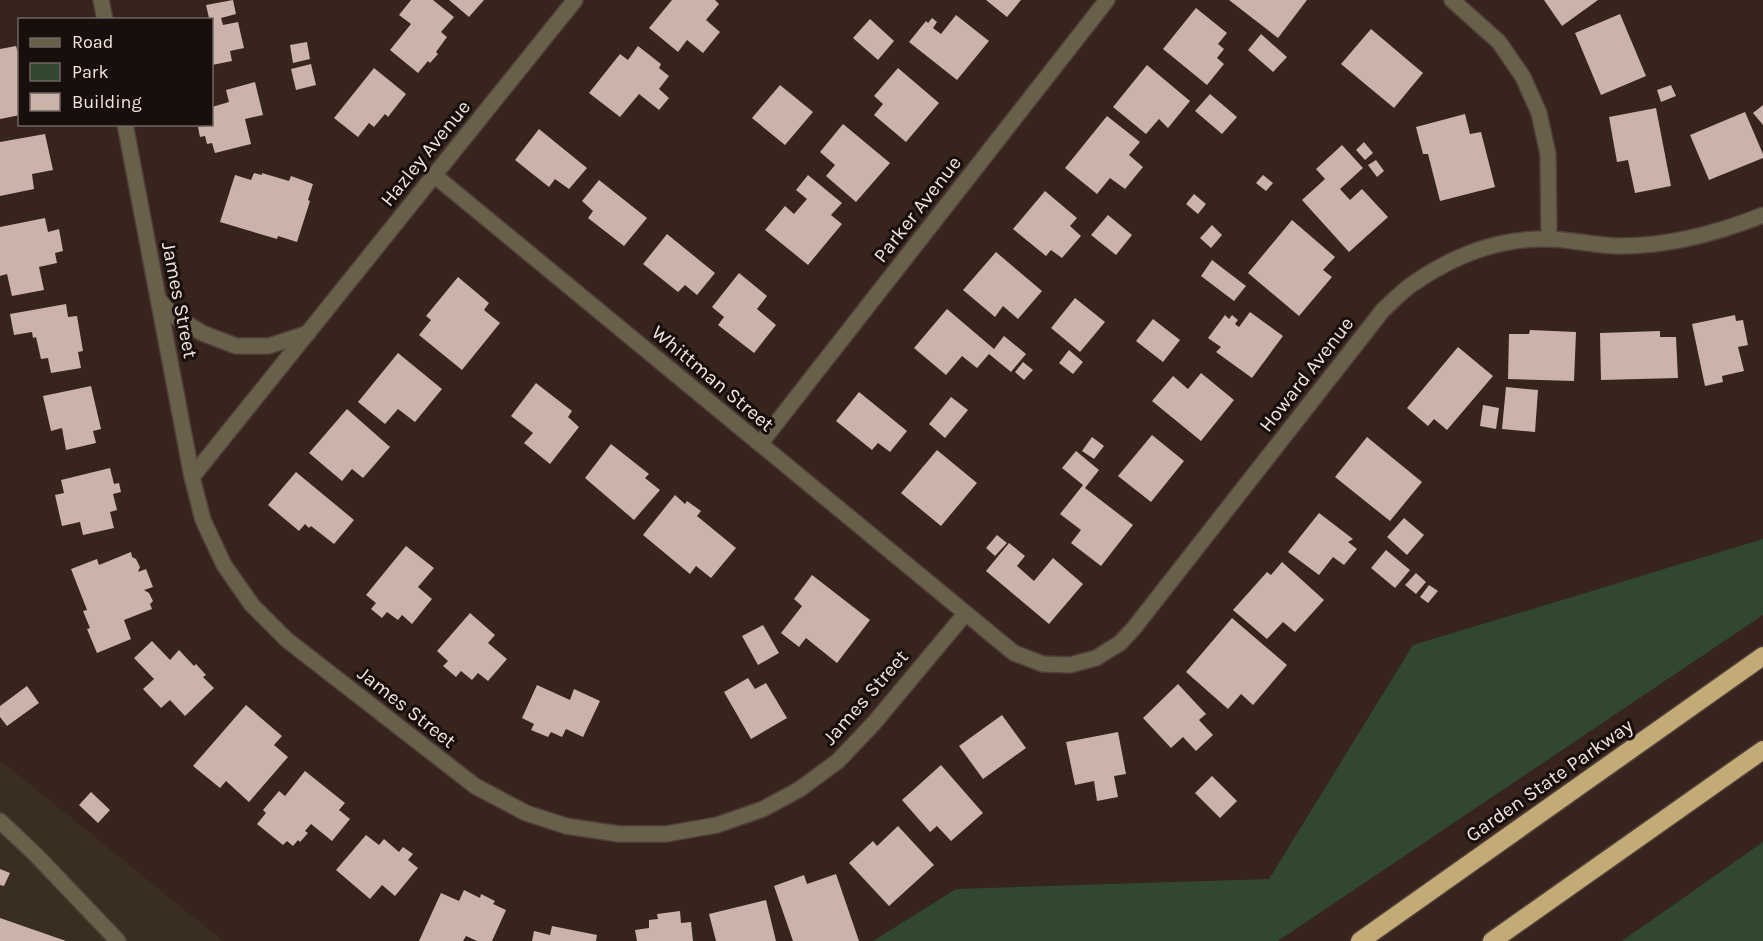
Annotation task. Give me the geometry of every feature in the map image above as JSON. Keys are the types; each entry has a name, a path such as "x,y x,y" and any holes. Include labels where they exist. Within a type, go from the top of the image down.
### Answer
{"highway":[{"name":"Garden State Parkway","path":"1360,941 1763,656"},
{"path":"1491,941 1763,750"}],"street":[{"path":"101,0 105,18"},
{"name":"Hazley Avenue","path":"192,477 574,0"},
{"name":"Parker Avenue","path":"760,444 1107,0"},
{"path":"1452,0 1499,42 1523,77 1539,113 1548,154 1549,239"},
{"name":"James Street","path":"125,126 192,477 203,520 224,565 252,605 287,640 475,786 526,813 566,826 618,834 666,834 717,825 763,809 800,789 838,761 874,723 964,614"},
{"name":"Whittman Street","path":"434,175 964,614"},
{"name":"Howard Avenue","path":"964,614 1014,653 1043,664 1070,665 1096,658 1120,644 1383,310 1412,284 1449,261 1485,247 1528,239 1620,246 1671,242 1728,228 1763,215"},
{"path":"158,298 171,314 202,333 236,346 269,346 308,333"},
{"path":"0,821 37,856 118,941"}],"shaded area":[{"path":"0,760 223,941 0,941"}],"green space":[{"path":"1763,539 1763,615 1278,941 873,941 956,889 1269,879 1413,645"},
{"path":"1763,842 1763,941 1622,941"}],"building":[{"path":"233,0 236,14 221,18 223,25 238,22 244,48 230,51 232,61 213,65 213,18 209,18 206,5"},
{"path":"411,0 433,0 454,17 441,32 447,37 436,52 438,54 430,63 428,61 418,73 390,50 411,24 399,15"},
{"path":"449,0 484,0 469,17"},
{"path":"672,0 715,0 719,4 706,20 720,32 703,53 687,40 678,52 649,28"},
{"path":"986,0 1021,0 1007,17"},
{"path":"1229,0 1307,0 1278,38"},
{"path":"1544,0 1598,0 1562,26"},
{"path":"1196,8 1227,33 1218,44 1224,49 1217,58 1224,64 1207,85 1163,49"},
{"path":"1620,14 1646,76 1601,95 1575,33"},
{"path":"956,15 989,41 957,80 909,42 926,21 928,23 932,18 937,22 933,28 941,34"},
{"path":"870,19 894,41 878,60 853,38"},
{"path":"1371,29 1423,73 1394,108 1341,64"},
{"path":"1261,34 1287,57 1273,72 1248,50"},
{"path":"307,42 310,59 293,63 290,45"},
{"path":"16,46 18,53 18,115 0,119 0,49"},
{"path":"638,46 661,64 659,68 669,76 659,89 669,98 659,110 639,94 620,117 589,93 620,54 628,60"},
{"path":"311,64 316,85 296,90 291,69"},
{"path":"1147,65 1190,101 1168,128 1159,119 1146,134 1113,107"},
{"path":"374,68 406,94 388,117 385,114 374,127 369,123 358,137 334,118"},
{"path":"898,68 939,103 906,142 874,115 883,104 874,96"},
{"path":"255,82 263,115 245,119 251,144 215,153 212,143 207,144 205,136 200,137 198,127 213,126 213,107 229,102 226,90"},
{"path":"780,85 813,112 785,145 752,118"},
{"path":"1671,85 1676,96 1661,102 1657,90"},
{"path":"1210,94 1237,117 1222,134 1195,111"},
{"path":"1763,105 1763,125 1753,113"},
{"path":"1656,108 1671,186 1635,193 1628,160 1617,162 1609,117"},
{"path":"1745,112 1763,158 1709,180 1690,135"},
{"path":"1465,114 1470,134 1481,132 1495,187 1440,201 1428,154 1423,154 1416,127"},
{"path":"1107,116 1140,142 1129,155 1143,167 1125,189 1110,178 1097,194 1065,168"},
{"path":"843,124 890,163 856,202 826,176 835,165 820,152"},
{"path":"539,129 587,168 569,189 555,179 549,187 515,160"},
{"path":"45,134 53,170 32,174 34,189 0,196 0,142"},
{"path":"1364,142 1373,153 1365,160 1356,150"},
{"path":"1342,145 1363,168 1340,189 1350,200 1362,189 1388,217 1349,252 1302,200 1325,179 1316,169"},
{"path":"1376,160 1384,171 1377,177 1368,165"},
{"path":"254,173 289,181 291,176 313,184 297,242 278,236 277,239 220,222 235,175 251,180"},
{"path":"808,175 842,203 831,215 842,224 808,265 765,230 785,206 794,214 807,199 796,190"},
{"path":"1263,175 1273,183 1266,191 1256,183"},
{"path":"599,180 647,218 624,246 588,218 593,211 582,201"},
{"path":"1045,191 1077,218 1070,226 1081,236 1062,258 1051,250 1046,256 1013,229"},
{"path":"1194,194 1206,204 1198,214 1186,204"},
{"path":"1108,215 1132,235 1116,255 1091,235"},
{"path":"45,218 48,232 59,229 63,251 55,253 57,263 39,267 44,290 12,296 7,274 0,276 0,227"},
{"path":"1292,220 1335,257 1323,270 1332,277 1299,316 1248,273"},
{"path":"1212,225 1222,235 1211,248 1200,238"},
{"path":"667,234 715,273 697,295 685,285 678,292 643,264"},
{"path":"996,252 1042,291 1018,319 1003,306 995,317 963,290"},
{"path":"1212,260 1246,286 1234,301 1201,276"},
{"path":"739,273 767,296 757,309 776,325 754,353 718,325 724,317 712,307"},
{"path":"458,277 489,303 484,310 500,323 462,370 419,335 431,320 426,316"},
{"path":"1075,298 1105,322 1080,352 1051,328"},
{"path":"66,304 68,317 77,316 83,351 78,352 81,368 51,373 48,358 41,359 36,337 33,338 32,332 14,335 10,314"},
{"path":"947,309 994,349 1004,336 1026,354 1011,372 989,354 977,368 962,356 946,375 914,348"},
{"path":"1250,312 1283,336 1252,378 1216,352 1221,347 1208,338 1225,315 1229,319 1232,315 1238,320 1235,324 1239,327"},
{"path":"1735,315 1736,321 1743,320 1748,345 1738,347 1744,371 1722,376 1723,382 1705,386 1692,324"},
{"path":"1153,319 1180,340 1163,362 1136,341"},
{"path":"1530,330 1576,332 1574,381 1508,379 1509,334 1529,334"},
{"path":"1660,331 1660,337 1676,337 1678,378 1601,380 1600,333"},
{"path":"1458,347 1493,376 1447,430 1434,419 1428,426 1407,408"},
{"path":"1069,350 1083,362 1073,374 1059,363"},
{"path":"398,353 442,389 415,422 398,409 385,424 358,402"},
{"path":"1023,362 1033,370 1024,380 1015,372"},
{"path":"1201,373 1234,400 1201,441 1152,401 1173,376 1188,389"},
{"path":"536,383 572,411 568,417 579,427 550,464 524,443 533,433 511,416"},
{"path":"91,386 101,429 93,431 96,443 66,450 62,428 51,431 43,396"},
{"path":"1506,387 1538,390 1535,432 1502,429"},
{"path":"859,392 907,431 890,452 878,443 872,450 836,421"},
{"path":"951,397 968,410 945,438 929,424"},
{"path":"1483,405 1499,408 1496,429 1480,426"},
{"path":"347,409 390,447 363,478 352,469 342,481 309,453"},
{"path":"1152,435 1184,461 1151,502 1118,476"},
{"path":"1092,437 1104,446 1094,459 1082,451"},
{"path":"1367,437 1422,482 1390,521 1335,477"},
{"path":"611,444 649,474 645,478 660,490 634,520 585,478"},
{"path":"937,450 977,483 941,526 901,493"},
{"path":"1076,451 1099,470 1085,488 1133,525 1101,566 1071,543 1081,530 1060,514 1083,485 1062,468"},
{"path":"110,468 114,484 119,483 121,492 113,494 117,510 110,512 114,528 83,535 80,522 62,526 55,495 64,493 61,480"},
{"path":"296,472 354,520 334,544 311,526 309,528 305,524 299,531 268,505"},
{"path":"675,495 685,504 687,501 701,511 697,516 736,548 711,578 696,566 690,574 643,535"},
{"path":"1319,513 1353,539 1348,542 1357,549 1344,565 1333,557 1319,575 1288,552"},
{"path":"1404,518 1424,535 1407,555 1387,537"},
{"path":"997,535 1007,543 995,556 986,548"},
{"path":"1009,543 1025,556 1017,566 1034,581 1053,558 1083,584 1049,624 986,571"},
{"path":"406,546 434,568 418,587 432,599 412,624 402,615 398,620 387,612 382,618 371,609 376,603 366,595"},
{"path":"1386,550 1410,570 1395,588 1371,568"},
{"path":"131,552 140,567 138,572 146,569 153,587 144,590 149,593 153,601 150,604 152,609 124,620 131,639 97,653 87,629 90,628 83,611 87,610 71,569 97,559 99,565"},
{"path":"1282,562 1324,600 1295,632 1283,622 1267,639 1233,610 1267,572 1271,575"},
{"path":"1416,573 1426,582 1416,594 1405,585"},
{"path":"812,575 870,620 837,663 806,638 799,647 781,633 802,606 794,599"},
{"path":"1429,585 1438,591 1428,603 1420,597"},
{"path":"470,613 495,635 488,643 507,659 488,681 478,673 472,680 461,671 456,677 443,666 448,661 437,651"},
{"path":"1232,618 1287,665 1253,705 1241,694 1228,709 1186,672"},
{"path":"763,625 779,653 758,665 742,636"},
{"path":"152,641 170,660 179,650 194,666 196,664 206,675 203,677 214,688 185,716 170,700 161,708 143,689 154,679 134,658"},
{"path":"748,678 755,689 766,683 787,718 751,739 724,692"},
{"path":"1178,684 1206,714 1199,720 1213,735 1196,751 1183,737 1171,748 1143,718"},
{"path":"537,685 570,700 574,689 600,701 583,737 566,729 562,737 551,732 548,737 531,730 534,724 522,718"},
{"path":"27,686 39,703 7,726 0,717 0,706"},
{"path":"246,705 282,736 274,745 288,757 249,802 226,781 220,788 193,766"},
{"path":"1002,715 1026,748 983,779 959,746"},
{"path":"1118,732 1126,774 1114,776 1118,797 1097,801 1094,781 1075,785 1066,742"},
{"path":"941,765 983,813 951,841 937,826 930,832 902,800"},
{"path":"305,771 345,803 339,810 350,819 332,841 311,824 305,831 308,833 300,842 298,840 293,846 287,841 283,845 257,824 266,813 263,810 279,791 285,796"},
{"path":"1212,776 1237,801 1220,818 1195,793"},
{"path":"91,792 110,810 98,823 79,805"},
{"path":"898,826 934,865 889,906 849,863 873,841 877,846"},
{"path":"366,835 379,845 384,839 399,852 403,847 413,854 408,860 418,868 395,896 382,885 370,899 336,870"},
{"path":"0,869 10,873 4,886 0,885"},
{"path":"836,874 859,941 793,941 774,886 804,875 807,884"},
{"path":"464,890 480,898 481,894 495,901 493,904 506,910 492,941 477,941 466,936 463,941 419,941 441,893 459,901"},
{"path":"766,900 776,941 716,941 709,914"},
{"path":"680,911 681,923 691,922 693,941 637,941 635,930 649,928 649,920 658,919 657,914"},
{"path":"0,918 66,941 0,941"},
{"path":"552,926 597,935 596,941 532,941 534,931 550,935"}]}
